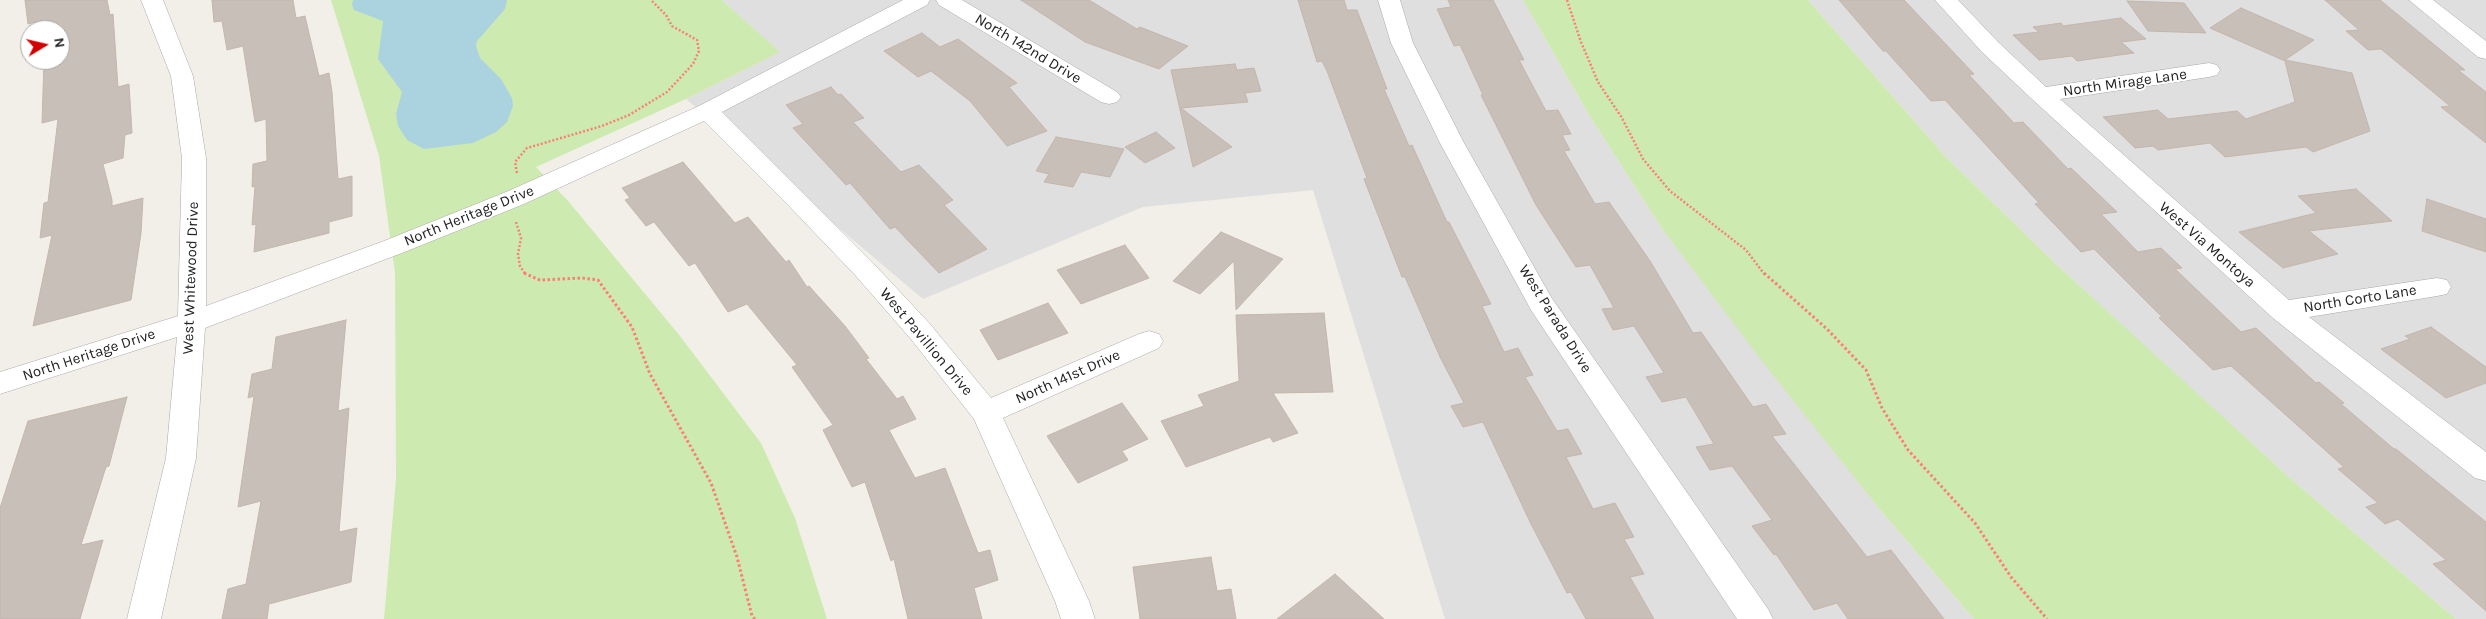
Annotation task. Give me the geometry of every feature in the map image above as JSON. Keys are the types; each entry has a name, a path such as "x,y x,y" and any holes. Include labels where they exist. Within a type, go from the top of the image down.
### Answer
{"street":[{"name":"West Whitewood Drive","path":"144,619 181,458 192,322 194,158 182,76 152,0"},
{"name":"North Heritage Drive","path":"0,383 192,322 393,247 514,198 707,110 918,0"},
{"name":"North 142nd Drive","path":"947,0 1110,97"},
{"name":"West Parada Drive","path":"1389,0 1402,43 1452,143 1541,303 1756,619"},
{"name":"West Via Montoya","path":"1946,0 1990,47 2041,95 2283,311 2486,469"},
{"path":"2420,0 2486,52"},
{"name":"North Mirage Lane","path":"2041,95 2209,70"},
{"name":"West Pavillion Drive","path":"707,110 799,201 864,269 920,331 986,413 1078,619"},
{"name":"North Corto Lane","path":"2283,311 2437,287"},
{"name":"North 141st Drive","path":"986,413 1149,341"}],"path":[{"path":"651,0 666,14 672,26 697,40 699,51 693,64 667,92 628,115 602,126 538,144 522,151 515,162 518,180 514,198 521,238 518,254 520,266 524,274 540,280 582,278 598,280 632,327 650,374 711,483 737,557 752,616 755,619"},
{"path":"1567,0 1581,42 1598,82 1622,118 1643,159 1670,191 1746,250 1764,275 1827,329 1866,370 1882,408 1908,450 1974,524 2011,577 2047,619"}],"shaded area":[{"path":"722,0 1523,0 1589,115 1663,230 1881,511 1974,619 1445,619 1313,190 1143,207 923,299 686,99 779,52"},
{"path":"1808,0 2486,0 2486,619 2456,619 2292,480 2184,383 2058,266 1944,155"}],"green space":[{"path":"331,0 722,0 780,52 686,99 536,167 569,202 680,336 761,443 795,518 827,619 384,619 396,479 395,273 379,156"},
{"path":"1523,0 1808,0 1944,155 2058,266 2292,480 2456,619 1974,619 1881,511 1765,365 1663,230 1589,115"}],"water":[{"path":"353,0 507,0 505,9 477,41 476,46 480,58 501,79 512,98 513,106 507,122 496,132 473,143 424,149 407,140 398,126 396,114 402,92 378,59 383,21 354,10"}],"building":[{"path":"25,0 107,0 110,15 113,14 118,87 129,84 132,133 125,135 123,158 103,164 112,206 143,198 141,233 131,300 33,326 52,235 40,238 44,203 48,202 58,119 42,123 44,70 70,70 70,20 28,20"},
{"path":"212,0 293,0 296,18 305,16 319,76 329,73 338,179 352,176 352,216 329,222 329,233 254,252 256,224 252,225 255,186 252,187 253,164 267,161 266,119 255,122 243,46 227,50 222,21 214,22"},
{"path":"1021,0 1089,0 1137,29 1140,27 1188,46 1159,69 1085,42"},
{"path":"1298,0 1344,0 1347,10 1357,10 1387,89 1384,89 1409,146 1412,145 1447,222 1449,222 1491,304 1482,306 1504,352 1518,348 1533,375 1525,377 1557,431 1568,429 1582,454 1566,457 1593,509 1615,503 1634,537 1624,539 1644,574 1630,577 1654,619 1586,619 1571,592 1567,593 1531,524 1483,422 1463,427 1451,406 1464,403 1440,357 1405,277 1402,277 1364,179 1367,178 1327,71 1322,61 1317,62"},
{"path":"1448,0 1493,0 1524,60 1519,60 1546,111 1558,110 1571,134 1562,135 1570,150 1564,151 1595,204 1609,202 1650,261 1693,333 1701,332 1753,407 1766,404 1786,434 1772,436 1867,557 1891,550 1944,619 1848,619 1837,603 1814,610 1776,554 1774,555 1752,526 1772,520 1732,466 1710,470 1696,447 1714,444 1686,397 1662,402 1646,377 1664,373 1634,326 1613,330 1602,309 1614,308 1590,265 1576,267 1536,205 1481,95 1483,95 1460,45 1454,46 1437,9 1451,7"},
{"path":"1839,0 1904,0 1974,74 1969,75 2014,123 2023,122 2068,169 2071,168 2117,212 2101,214 2138,252 2161,248 2182,268 2175,269 2241,332 2256,328 2316,383 2319,382 2344,403 2341,404 2394,449 2486,522 2486,611 2433,564 2446,560 2398,519 2385,524 2366,507 2378,503 2338,469 2344,467 2231,366 2213,370 2159,318 2162,317 2094,249 2081,252 2035,204 2039,203 1945,100 1931,101 1886,51 1883,51"},
{"path":"2325,0 2380,0 2465,70 2458,70 2486,92 2486,143 2441,107 2450,106 2381,49 2368,50 2346,31 2359,30"},
{"path":"2127,1 2184,3 2206,33 2148,31"},
{"path":"2241,8 2314,40 2285,60 2352,73 2370,131 2313,152 2306,147 2225,157 2210,143 2158,150 2153,146 2135,148 2103,117 2158,110 2168,119 2237,111 2246,119 2295,102 2285,61 2210,28"},
{"path":"2121,18 2146,39 2121,42 2134,53 2077,61 2072,56 2039,60 2013,35 2039,32 2033,27 2061,23 2063,26"},
{"path":"922,33 940,47 958,39 1017,83 1009,87 1047,131 1007,146 970,101 931,71 918,77 884,51"},
{"path":"1235,64 1237,70 1254,68 1261,91 1245,93 1248,102 1181,108 1232,147 1193,167 1171,70"},
{"path":"831,87 838,95 841,94 864,118 853,122 901,172 919,165 953,200 944,205 987,249 939,273 895,227 890,229 850,183 846,185 793,128 803,124 786,105"},
{"path":"1156,132 1175,148 1145,163 1125,147"},
{"path":"1056,137 1124,149 1110,177 1081,172 1073,187 1044,182 1049,174 1036,171"},
{"path":"683,162 735,223 748,217 786,262 789,260 807,287 809,286 845,326 869,358 866,359 897,399 903,396 916,419 889,430 915,478 945,468 978,553 990,550 998,580 974,588 982,619 908,619 894,559 891,561 865,482 852,487 823,430 833,425 792,367 797,365 747,304 728,312 695,263 689,266 654,222 646,226 625,200 630,198 622,188"},
{"path":"2356,189 2392,221 2309,231 2338,254 2283,268 2239,232 2316,213 2298,196"},
{"path":"2427,199 2486,219 2486,252 2422,231"},
{"path":"1221,232 1283,259 1236,310 1234,261 1200,294 1173,281"},
{"path":"1125,245 1149,278 1081,304 1057,270"},
{"path":"1048,303 1068,333 998,360 980,330"},
{"path":"1324,313 1333,392 1273,393 1298,433 1273,442 1270,437 1186,467 1161,421 1204,406 1198,395 1239,381 1236,315"},
{"path":"346,320 338,411 349,408 339,532 357,528 351,582 269,604 267,619 222,619 228,589 246,584 261,501 238,507 254,396 248,398 252,374 272,369 276,337"},
{"path":"2431,327 2486,367 2486,383 2446,398 2381,349 2410,339 2405,336"},
{"path":"127,397 109,466 106,467 81,545 103,540 80,619 0,619 0,508 28,421"},
{"path":"1122,403 1148,439 1122,451 1128,460 1078,483 1047,436"},
{"path":"1211,557 1217,591 1231,589 1236,619 1140,619 1133,567"},
{"path":"1335,574 1384,619 1277,619"}]}
